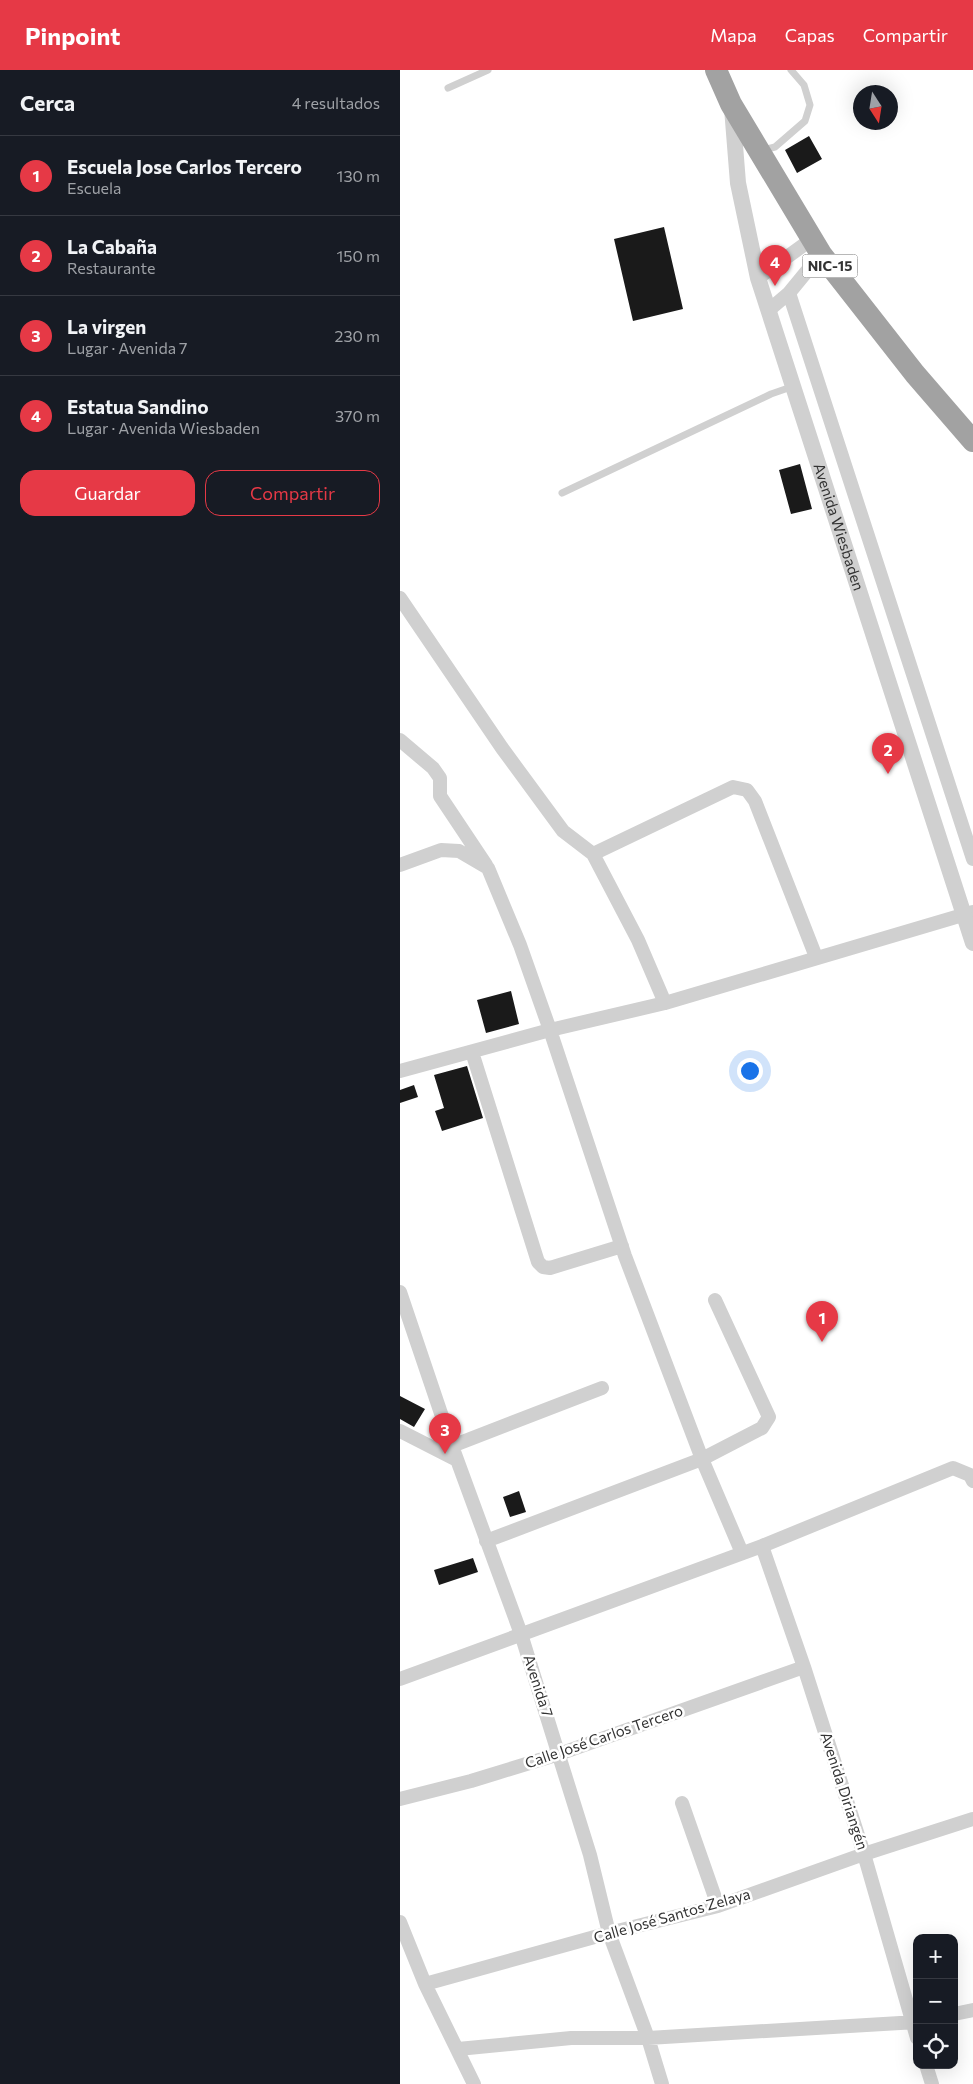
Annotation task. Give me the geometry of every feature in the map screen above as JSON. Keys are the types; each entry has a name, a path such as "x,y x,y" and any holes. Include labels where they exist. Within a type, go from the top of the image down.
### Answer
{"highway":[{"name":"NIC-15","path":"716,70 731,104 816,246 914,374 973,441"}],"street":[{"name":"Avenida Wiesbaden","path":"731,104 738,183 758,278 969,913 973,943"},
{"path":"758,278 816,246"},
{"path":"769,310 789,293 816,246"},
{"name":"Avenida Wiesbaden","path":"789,293 973,859"},
{"path":"400,598 502,748 563,831 593,854 638,940 665,1003"},
{"path":"400,740 433,768 440,778 440,796 488,868 520,945 622,1246 702,1459 742,1553"},
{"path":"593,854 733,788 747,790 756,801 816,957"},
{"path":"400,865 441,850 459,851 488,868"},
{"path":"400,1071 550,1030 665,1003 969,913"},
{"path":"472,1052 538,1262 543,1267 550,1268 622,1246"},
{"name":"Avenida 7","path":"400,1292 452,1446 521,1634 590,1855 609,1933 648,2038 662,2084"},
{"path":"486,1541 702,1459 762,1428 769,1417 715,1300"},
{"path":"452,1446 602,1388"},
{"path":"400,1431 457,1460"},
{"path":"400,1679 762,1546 953,1468 970,1475 973,1481"},
{"name":"Avenida Diriangén","path":"762,1546 804,1666 864,1854 913,2019"},
{"name":"Calle José Carlos Tercero","path":"400,1799 471,1781 559,1754 804,1666"},
{"path":"682,1803 718,1906"},
{"name":"Calle José Santos Zelaya","path":"425,1984 609,1933 718,1906 864,1854 973,1819"},
{"path":"400,1922 425,1984 474,2084"},
{"path":"958,2013 973,2010"},
{"path":"458,2048 571,2038 648,2038 913,2022"},
{"path":"927,2069 932,2084"}],"lane":[{"path":"448,88 488,70"},
{"path":"760,151 775,147 805,121 810,105 804,85 790,70"},
{"path":"562,493 772,394 795,386"}],"building":[{"path":"809,136 822,159 797,173 785,150"},
{"path":"664,227 683,309 633,321 614,239"},
{"path":"800,464 812,509 791,514 779,470"},
{"path":"511,991 519,1024 486,1033 477,1000"},
{"path":"467,1066 483,1118 442,1131 435,1111 444,1108 434,1075"},
{"path":"414,1085 418,1097 400,1103 400,1090"},
{"path":"400,1396 425,1409 414,1427 400,1419"},
{"path":"519,1491 526,1512 510,1517 503,1497"},
{"path":"473,1558 478,1572 439,1585 434,1570"}],"place":[{"name":"Estatua Sandino","path":"775,286"},
{"name":"La Cabaña","path":"888,774"},
{"name":"Escuela Jose Carlos Tercero","path":"822,1342"},
{"name":"La virgen","path":"445,1454"}]}
